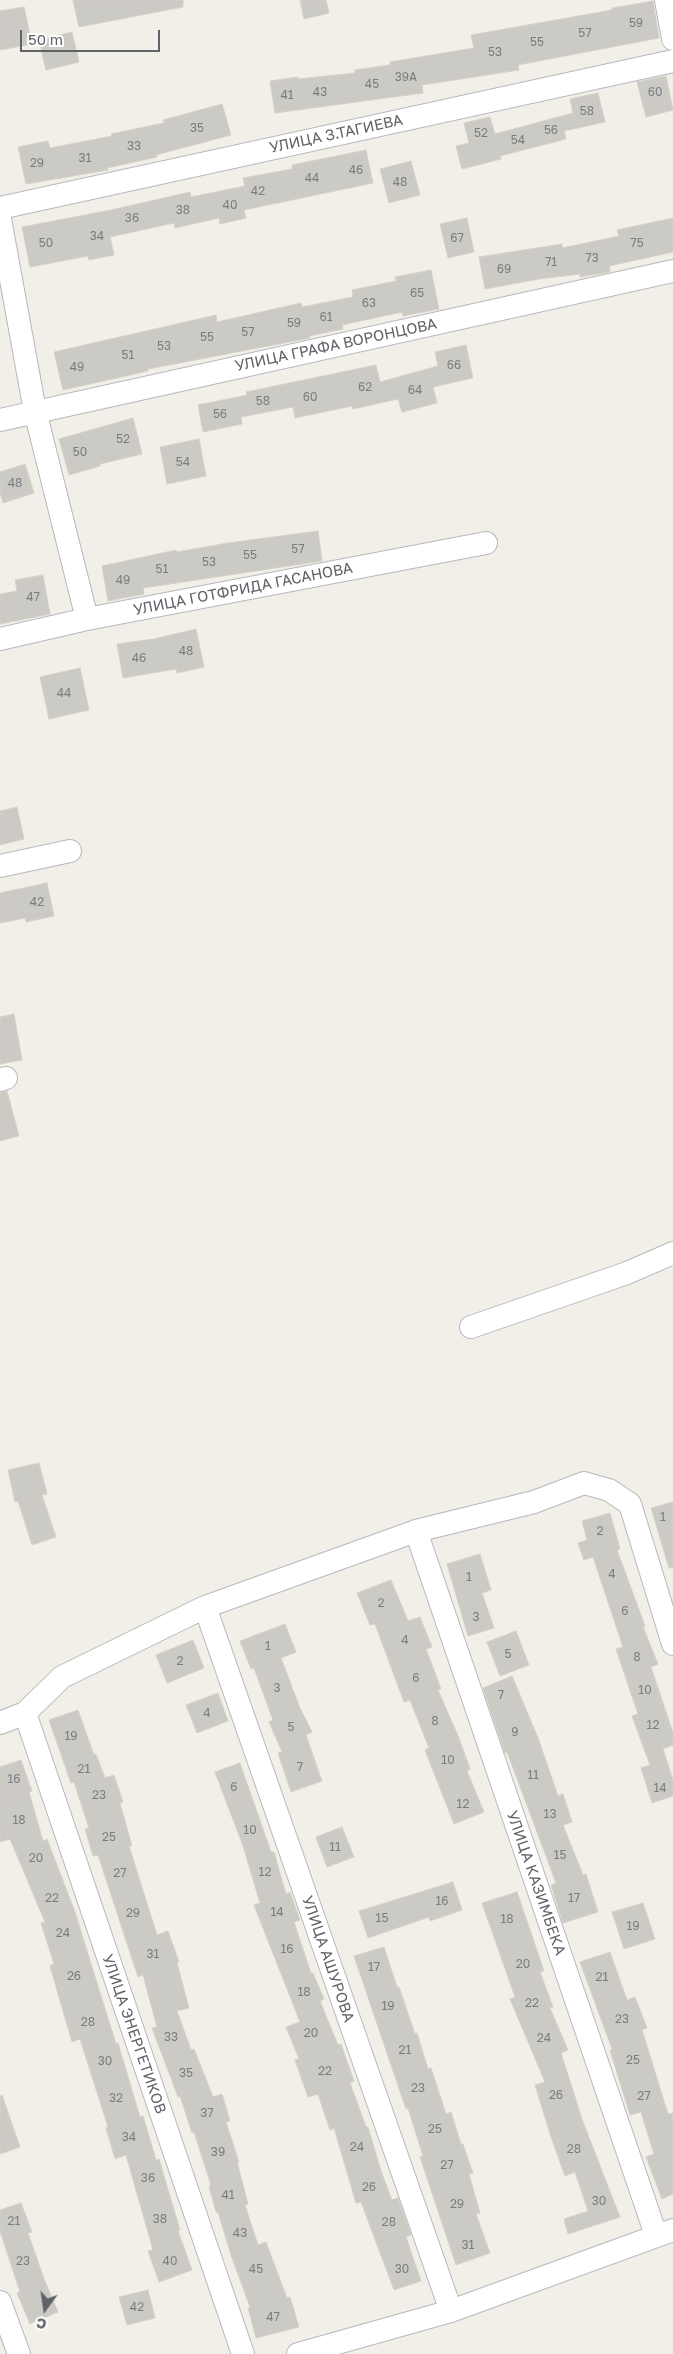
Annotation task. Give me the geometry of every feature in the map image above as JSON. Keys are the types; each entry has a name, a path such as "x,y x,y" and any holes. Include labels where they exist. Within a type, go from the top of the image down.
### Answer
{"street":[{"path":"666,0 673,39"},
{"name":"УЛИЦА З.ТАГИЕВА","path":"0,208 673,61"},
{"path":"0,219 35,411 87,619"},
{"name":"УЛИЦА ГРАФА ВОРОНЦОВА","path":"0,420 673,271"},
{"name":"УЛИЦА ГОТФРИДА ГАСАНОВА","path":"0,639 87,619 486,543"},
{"path":"0,866 70,851"},
{"path":"472,1327 627,1273 673,1253"},
{"path":"0,1723 25,1713 62,1677 205,1607 416,1531 534,1502 584,1482 609,1490 630,1504 673,1644"},
{"name":"УЛИЦА КАЗИМБЕКА","path":"416,1531 664,2232"},
{"name":"УЛИЦА АШУРОВА","path":"205,1607 451,2311"},
{"name":"УЛИЦА ЭНЕРГЕТИКОВ","path":"25,1713 243,2354"},
{"path":"298,2354 451,2311 664,2232"},
{"path":"0,2302 19,2354"}],"building":[{"path":"73,0 183,0 183,7 79,27"},
{"path":"300,0 326,0 329,13 304,19"},
{"path":"653,1 659,38 518,65 519,70 422,85 423,93 275,113 270,81 355,73 355,70 390,65 390,62 474,48 471,35"},
{"path":"24,7 32,44 0,50 0,11"},
{"path":"72,32 79,62 46,70 39,40"},
{"path":"666,76 673,110 646,117 637,82"},
{"path":"598,93 605,122 564,131 566,139 500,156 501,159 462,169 456,146 469,143 464,123 490,117 495,134 573,113 570,99"},
{"path":"222,104 231,135 156,155 157,157 107,168 108,170 26,184 18,147 48,141 50,148 112,136 111,134 164,123 163,120"},
{"path":"366,150 373,183 244,210 246,218 220,224 219,218 175,228 174,223 110,237 114,255 89,260 88,256 30,267 22,227 111,210 190,192 191,197 245,186 243,178 292,169 292,165"},
{"path":"411,161 420,195 389,203 380,169"},
{"path":"467,218 474,252 448,258 440,224"},
{"path":"673,218 673,252 609,266 609,272 580,277 580,274 539,279 485,289 479,257 562,244 562,248 619,236 617,230"},
{"path":"431,270 439,309 403,316 402,312 342,325 343,329 309,336 310,338 148,369 148,371 63,390 54,352 216,315 217,322 301,303 302,307 353,297 352,290 396,281 395,277"},
{"path":"466,345 473,378 433,387 437,403 402,412 398,399 353,409 352,406 295,418 293,407 241,417 242,424 203,432 198,405 247,395 246,392 376,365 380,382 438,366 435,352"},
{"path":"133,418 142,454 100,464 100,466 69,475 59,439"},
{"path":"199,439 206,476 167,484 160,447"},
{"path":"25,464 34,493 3,503 0,493 0,472"},
{"path":"318,531 322,561 143,588 144,594 108,601 102,566 176,550 177,552"},
{"path":"43,575 50,614 0,624 0,594 17,591 15,580"},
{"path":"196,629 204,667 177,673 176,669 123,678 117,644 154,639"},
{"path":"80,668 89,710 49,719 40,677"},
{"path":"17,807 24,839 0,845 0,811"},
{"path":"47,883 54,916 26,922 25,918 0,923 0,893"},
{"path":"14,1014 22,1060 0,1064 0,1017"},
{"path":"7,1091 19,1136 0,1141 0,1093"},
{"path":"39,1463 47,1494 42,1495 56,1537 32,1545 18,1501 15,1502 8,1470"},
{"path":"673,1502 673,1567 669,1568 651,1508"},
{"path":"610,1513 620,1549 617,1550 645,1626 643,1627 658,1664 651,1667 673,1733 673,1745 663,1749 673,1780 673,1796 652,1803 641,1768 650,1765 632,1716 638,1714 616,1649 623,1647 593,1557 584,1560 578,1543 587,1540 582,1521"},
{"path":"480,1554 491,1590 482,1593 494,1628 468,1636 447,1564"},
{"path":"391,1580 408,1621 420,1617 432,1647 426,1649 441,1689 438,1690 459,1738 470,1769 467,1771 484,1812 454,1824 425,1750 429,1748 410,1700 404,1702 375,1624 370,1625 357,1593"},
{"path":"285,1624 296,1652 281,1658 300,1708 312,1732 306,1735 322,1781 291,1792 278,1753 282,1752 269,1722 273,1720 254,1668 251,1669 240,1641"},
{"path":"516,1631 529,1665 500,1676 487,1642"},
{"path":"193,1640 204,1668 167,1683 156,1655"},
{"path":"512,1676 538,1738 558,1796 563,1794 572,1822 563,1825 583,1875 586,1874 598,1912 563,1923 551,1885 556,1883 507,1752 505,1753 483,1688"},
{"path":"218,1693 228,1721 197,1733 186,1705"},
{"path":"78,1710 94,1755 96,1754 105,1778 114,1775 123,1802 120,1803 132,1846 129,1846 157,1935 168,1931 179,1962 177,1963 189,2008 177,2011 191,2050 194,2049 213,2097 222,2094 230,2121 226,2122 239,2162 237,2162 248,2204 245,2205 258,2245 266,2242 287,2298 290,2297 299,2327 256,2338 248,2308 250,2307 218,2212 216,2212 209,2186 211,2185 194,2132 192,2133 180,2096 178,2097 152,2028 157,2027 143,1975 138,1977 98,1855 93,1856 85,1829 89,1828 74,1782 71,1783 49,1720"},
{"path":"21,1760 32,1791 29,1792 43,1841 47,1839 75,1912 140,2117 143,2116 156,2160 159,2159 180,2230 178,2231 192,2270 159,2282 148,2251 153,2250 126,2155 115,2159 106,2128 108,2127 80,2039 72,2042 50,1966 54,1964 41,1923 45,1922 10,1839 0,1842 0,1767"},
{"path":"240,1763 271,1852 274,1852 286,1894 290,1892 300,1920 294,1922 311,1973 313,1973 324,1999 320,2001 338,2045 341,2044 354,2081 350,2083 366,2127 368,2127 381,2171 392,2200 398,2198 411,2235 406,2237 421,2281 394,2290 361,2202 356,2203 334,2128 330,2130 318,2094 308,2097 295,2060 299,2059 286,2027 300,2022 254,1905 260,1903 243,1846 215,1772"},
{"path":"342,1827 354,1857 327,1867 316,1837"},
{"path":"453,1882 462,1910 430,1921 429,1917 368,1938 359,1911"},
{"path":"517,1892 544,1971 540,1972 553,2007 550,2008 568,2050 561,2053 583,2122 620,2217 568,2234 564,2219 588,2211 575,2172 565,2176 550,2134 535,2085 545,2082 510,1999 515,1997 482,1903"},
{"path":"643,1903 655,1939 624,1949 612,1912"},
{"path":"384,1947 415,2034 417,2033 428,2069 431,2068 446,2114 451,2112 473,2173 469,2174 480,2213 476,2214 490,2253 456,2265 420,2157 423,2156 408,2108 406,2109 354,1956"},
{"path":"610,1952 627,2000 635,1997 647,2028 642,2030 668,2114 673,2113 673,2194 662,2199 646,2157 654,2154 641,2112 630,2115 610,2050 612,2049 580,1962"},
{"path":"2,2095 20,2147 0,2154 0,2096"},
{"path":"21,2203 32,2232 28,2233 58,2312 30,2324 17,2293 20,2292 0,2231 0,2210"},
{"path":"148,2290 155,2318 127,2325 119,2297"}]}
